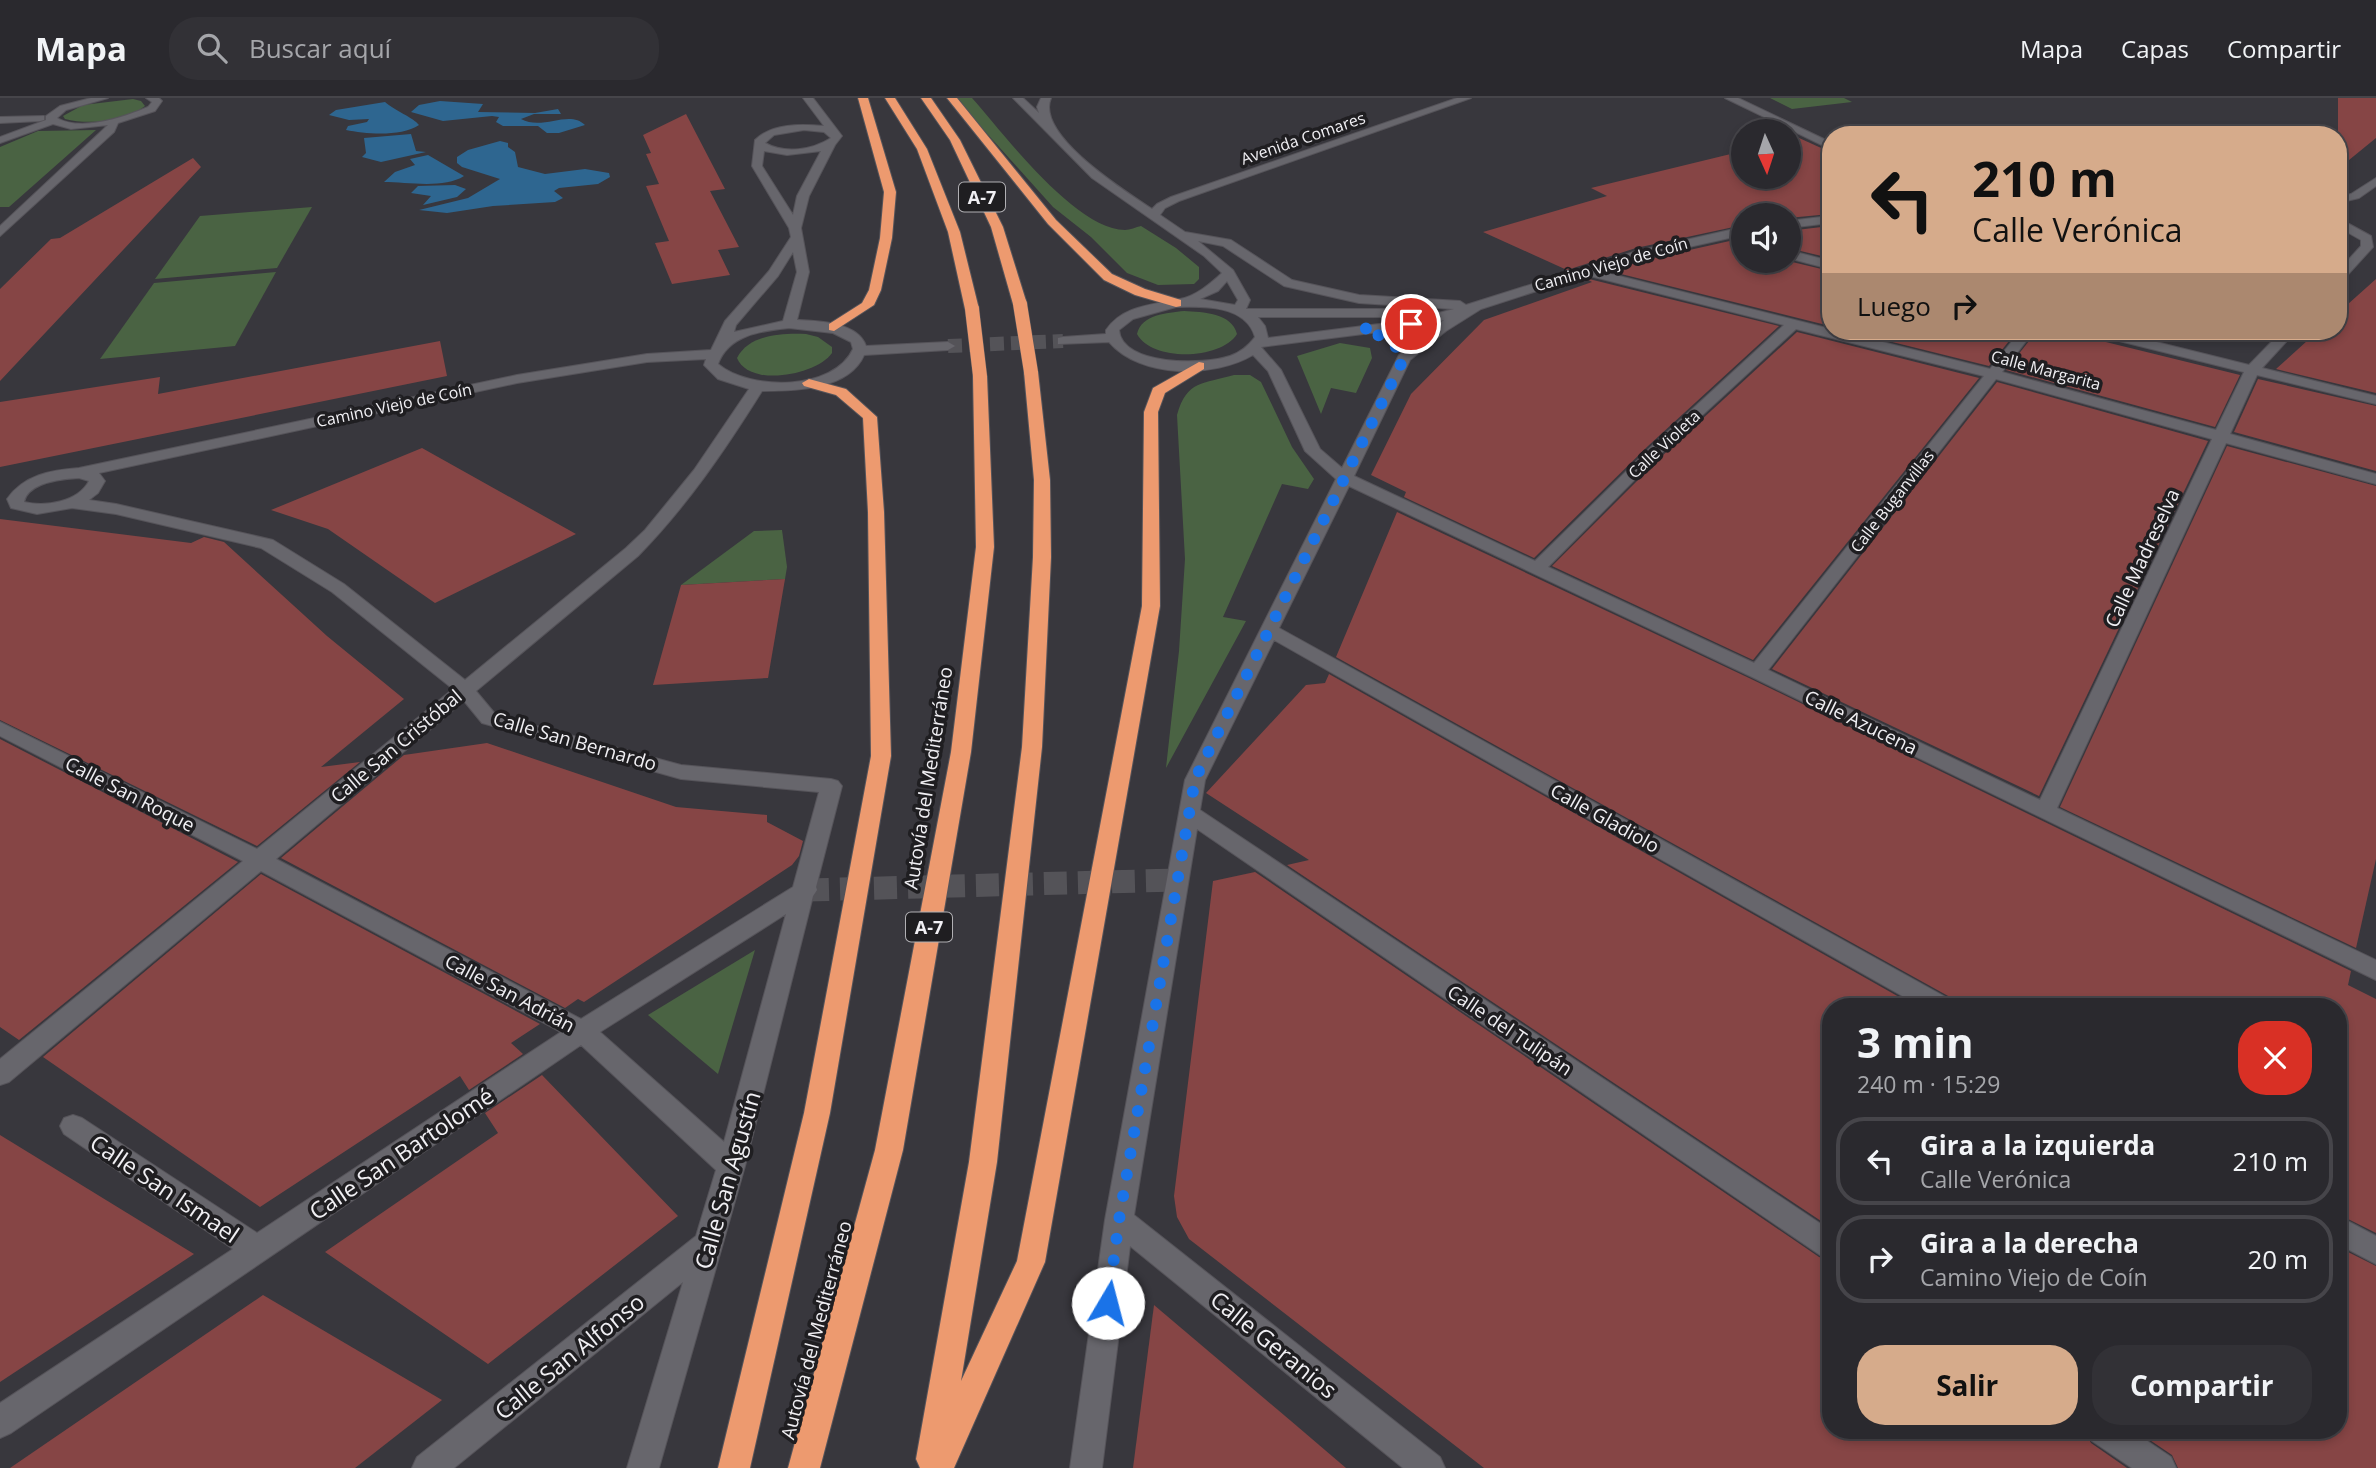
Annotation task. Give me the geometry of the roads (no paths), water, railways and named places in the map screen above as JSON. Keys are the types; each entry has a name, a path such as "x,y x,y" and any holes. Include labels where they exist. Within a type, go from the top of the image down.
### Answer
{"highway":[{"path":"834,327 867,305 875,290 886,238 890,192 863,98"},
{"name":"Autovía del Mediterráneo","path":"804,1468 889,1150 961,752 985,547 980,376 972,309 954,232 922,149 891,98"},
{"name":"A-7","path":"926,98 955,139 997,227 1020,304 1031,372 1042,480 1042,557 1032,747 982,1162 931,1468"},
{"path":"952,98 1052,222 1108,277 1140,292 1180,303"},
{"path":"937,1468 1031,1262 1151,606 1151,412 1158,391 1199,366"},
{"path":"734,1468 817,1113 881,756 876,512 870,417 841,392 809,383"}],"street":[{"path":"0,140 52,119 63,108 97,98"},
{"path":"0,120 52,119 76,125 112,122 152,109 157,101 151,98"},
{"path":"760,144 772,150 795,152 830,144 836,140 837,136 823,115 808,98"},
{"path":"1018,98 1047,124 1096,176 1181,234 1229,273 1244,300 1240,312"},
{"path":"1046,98 1042,107 1047,124"},
{"name":"Avenida Comares","path":"1154,215 1161,206 1175,199 1466,98"},
{"path":"1730,98 1822,142"},
{"path":"792,128 823,115"},
{"path":"0,232 110,130 114,125 112,122"},
{"path":"789,324 803,272 796,232 757,166 760,140 771,132 792,128 817,127 834,132"},
{"path":"718,349 751,330 789,324 834,327 849,333 857,341 859,351 855,360 845,369 809,383 757,387 734,383 718,375 711,365 718,349 730,324 774,273 796,232 803,196 830,144"},
{"path":"2347,198 2355,196 2376,181"},
{"path":"2355,196 2376,200"},
{"path":"1801,223 1822,221"},
{"path":"2347,227 2367,239 2368,247 2347,269"},
{"name":"Camino Viejo de Coín","path":"1114,338 1120,348 1133,356 1175,366 1199,366 1241,356 1257,346 1411,324 1444,316 1583,271 1731,233"},
{"path":"1181,234 1227,243 1288,283 1359,299 1465,305"},
{"path":"1714,236 1731,240"},
{"path":"1801,257 1822,263"},
{"name":"Calle Margarita","path":"1583,271 1822,330"},
{"path":"1063,341 1114,338 1114,328 1122,319 1136,311 1180,303 1213,288 1229,273"},
{"name":"Camino Viejo de Coín","path":"1180,303 1213,304 1240,312 1395,313 1480,303"},
{"path":"1086,1468 1119,1220 1195,779 1343,477 1397,348 1441,328 1480,303"},
{"name":"Calle Azucena","path":"1240,312 1258,324 1262,337 1257,346 1273,370 1313,451 1343,477 1757,672 2376,971"},
{"name":"Calle Violeta","path":"1536,568 1655,451 1794,323"},
{"path":"1362,329 1397,348"},
{"name":"Calle Margarita","path":"1860,340 2376,479"},
{"name":"Calle Buganvillas","path":"1757,672 2020,340"},
{"path":"2132,340 2376,400"},
{"name":"Calle Madreselva","path":"2045,811 2223,437 2252,370 2280,340"},
{"path":"859,351 948,346"},
{"name":"Camino Viejo de Coín","path":"19,493 45,479 517,379 718,349"},
{"name":"Calle San Cristóbal","path":"0,1074 632,552 661,525 684,498 757,387"},
{"path":"19,493 15,499 17,505 23,508 46,509 71,503 96,486 95,477 79,473"},
{"path":"0,495 19,493"},
{"name":"Calle San Bernardo","path":"71,503 174,521 267,544 338,588 435,663 464,689 489,719 681,772 831,786 806,890"},
{"name":"Calle Gladiolo","path":"1269,630 1926,998"},
{"name":"Calle San Roque","path":"0,728 259,861"},
{"name":"Calle del Tulipán","path":"1189,813 1822,1241"},
{"name":"Calle San Adrián","path":"259,861 582,1031 731,1166"},
{"name":"Calle San Bartolomé","path":"0,1422 582,1031 806,890"},
{"name":"Calle San Agustín","path":"643,1468 731,1166 806,890"},
{"name":"Calle San Ismael","path":"72,1126 257,1249"},
{"name":"Calle Geranios","path":"1119,1220 1429,1468"},
{"path":"2347,1234 2376,1251"},
{"name":"Calle San Alfonso","path":"428,1468 709,1243"},
{"path":"2116,1439 2160,1468"}],"water":[{"path":"440,101 483,104 478,112 535,113 558,109 561,114 534,114 521,119 538,123 571,119 585,125 559,133 547,133 538,126 503,126 496,122 499,117 443,121 411,112 419,105"},
{"path":"385,102 419,125 393,133 363,133 346,130 348,126 367,122 369,119 349,120 329,115 336,110"},
{"path":"411,134 416,151 426,152 381,162 362,157 366,153 364,138"},
{"path":"500,141 508,143 508,147 515,152 518,167 545,174 585,169 609,173 610,177 598,184 559,188 554,191 563,198 555,202 493,206 447,213 419,210 468,198 500,179 462,167 457,163 457,157 468,150"},
{"path":"428,155 464,176 436,184 384,182 395,172 415,165 410,159"},
{"path":"455,185 466,189 457,197 423,205 431,196 411,193 418,186"}],"tunnel":[{"path":"948,346 1063,341"},
{"path":"806,890 1177,880"}]}
